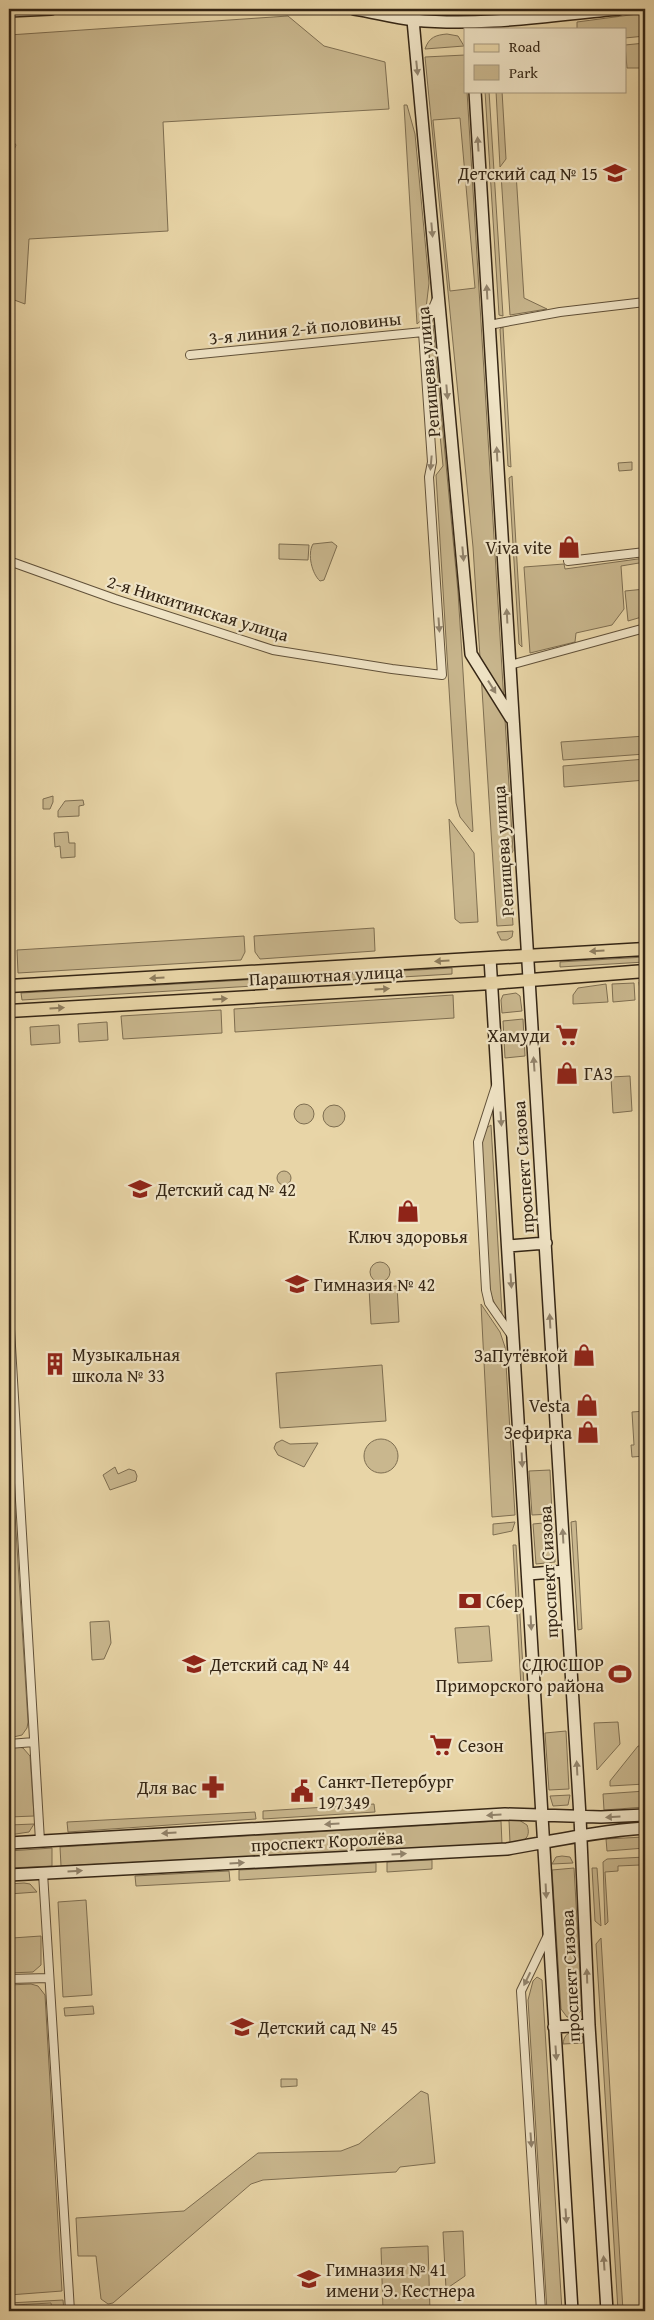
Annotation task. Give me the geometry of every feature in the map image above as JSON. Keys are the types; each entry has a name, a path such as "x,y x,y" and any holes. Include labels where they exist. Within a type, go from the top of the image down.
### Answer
{"main road":[{"path":"9,11 51,9"},
{"path":"354,9 413,14 470,25 619,9"},
{"path":"470,9 470,25"},
{"name":"Репищева улица","path":"413,14 471,654 512,720"},
{"name":"Репищева улица","path":"475,92 528,980"},
{"name":"Парашютная улица","path":"9,986 645,949"},
{"path":"490,958 492,983"},
{"name":"Парашютная улица","path":"9,1011 492,983 645,971"},
{"name":"проспект Сизова","path":"528,980 566,1571 580,1817 589,2025 607,2311"},
{"name":"проспект Сизова","path":"492,983 572,2311"},
{"path":"508,1246 546,1243"},
{"path":"528,1574 566,1571"},
{"name":"проспект Королёва","path":"9,1843 505,1814 580,1817 645,1815"},
{"name":"проспект Королёва","path":"9,1875 507,1849 581,1837 602,1831 645,1828"},
{"path":"554,2027 589,2025"}],"street":[{"path":"423,332 438,295"},
{"path":"489,325 560,312 645,302"},
{"name":"3-я линия 2-й половины","path":"190,355 280,348 423,332"},
{"name":"2-я Никитинская улица","path":"9,561 115,599 273,650 392,670 442,675 428,477 432,462 423,332"},
{"path":"568,561 645,552"},
{"path":"510,665 645,628"},
{"path":"498,1079 478,1142 486,1290 489,1303 515,1340"},
{"path":"9,1312 40,1841"},
{"path":"9,1744 34,1742"},
{"path":"43,1873 70,2311"},
{"path":"541,2311 521,1991 548,1935"},
{"path":"9,1979 49,1978"}],"green space":[{"path":"645,13 645,36 626,38 626,28 577,28 577,22"},
{"path":"288,16 324,46 385,62 389,109 163,122 168,231 29,239 25,304 9,298 9,162 16,145 9,136 9,35"},
{"path":"447,34 458,36 464,46 425,49 433,37"},
{"path":"645,43 645,68 627,68 626,45"},
{"path":"464,55 464,92 467,92 513,851 509,858 513,925 497,926 473,547 425,57","holes":["460,118 475,288 450,291 433,120"]},
{"path":"485,92 489,92 503,316 499,315"},
{"path":"496,92 502,92 506,159 500,167"},
{"path":"404,105 407,105 415,134 429,283 425,317 417,324"},
{"path":"516,173 524,298 547,309 510,315 501,174"},
{"path":"433,325 458,592 472,832 460,817 456,803 436,475 443,466 436,393 431,388 428,347"},
{"path":"503,327 511,467 508,466 500,329"},
{"path":"632,462 632,470 619,471 618,463"},
{"path":"512,476 522,647 519,644 509,478"},
{"path":"332,542 337,546 324,580 320,581 311,564 311,548 313,544"},
{"path":"279,544 309,545 308,560 279,559"},
{"path":"645,558 645,562 621,566 624,609 612,625 576,633 575,642 530,653 524,567 564,564 565,569"},
{"path":"645,589 645,616 628,621 625,591"},
{"path":"645,736 645,754 563,760 561,742"},
{"path":"645,759 645,780 564,787 563,766"},
{"path":"53,796 50,809 43,809 43,799"},
{"path":"83,800 84,805 79,806 79,816 58,817 58,811 65,801"},
{"path":"449,819 474,853 478,922 460,923 455,919"},
{"path":"68,832 69,843 75,843 75,857 61,858 60,846 55,847 54,833"},
{"path":"374,928 375,951 260,959 255,952 254,936"},
{"path":"513,931 512,937 507,940 501,940 497,932"},
{"path":"244,936 245,952 241,960 18,973 17,950"},
{"path":"645,957 645,962 560,967 560,962"},
{"path":"452,968 452,974 22,1000 21,993"},
{"path":"639,982 645,982 645,1000 641,1000"},
{"path":"634,983 635,1000 613,1002 612,984"},
{"path":"606,984 608,1002 573,1004 573,995 578,988"},
{"path":"516,993 520,996 522,1011 502,1013 501,1000 503,995"},
{"path":"453,995 454,1018 235,1032 234,1009"},
{"path":"221,1010 222,1033 123,1039 121,1016"},
{"path":"523,1019 525,1056 505,1058 503,1021"},
{"path":"107,1022 108,1040 79,1042 78,1024"},
{"path":"59,1025 60,1043 31,1045 30,1027"},
{"path":"630,1076 632,1111 613,1113 611,1077"},
{"path":"304,1104 311,1107 314,1114 311,1121 304,1124 297,1121 294,1114 297,1107"},
{"path":"334,1105 342,1108 345,1116 342,1124 334,1127 326,1124 323,1116 326,1108"},
{"path":"491,1125 502,1314 496,1307 489,1290 481,1142 485,1129"},
{"path":"281,1171 287,1171 291,1178 287,1185 281,1185 277,1181 277,1175"},
{"path":"376,1262 384,1262 390,1268 390,1276 384,1282 376,1282 370,1276 370,1268"},
{"path":"397,1286 399,1322 371,1324 369,1288"},
{"path":"481,1304 500,1332 505,1347 515,1515 492,1517"},
{"path":"382,1365 386,1421 280,1428 276,1373"},
{"path":"645,1411 645,1456 632,1457 631,1445 634,1445 632,1412"},
{"path":"9,1419 28,1722 27,1728 22,1735 9,1738"},
{"path":"381,1439 388,1440 393,1444 397,1449 397,1463 393,1468 388,1472 381,1473 374,1472 369,1468 365,1463 364,1456 365,1449 369,1444 374,1440"},
{"path":"282,1440 290,1444 318,1443 304,1467 278,1455 274,1448 276,1443"},
{"path":"115,1467 118,1474 129,1469 135,1471 136,1481 110,1490 103,1475"},
{"path":"550,1470 552,1514 532,1515 529,1471"},
{"path":"576,1521 582,1629 578,1630 571,1522"},
{"path":"515,1522 512,1531 493,1535 493,1524"},
{"path":"553,1522 555,1562 536,1564 533,1524"},
{"path":"513,1545 516,1545 524,1687 521,1687"},
{"path":"109,1621 111,1643 104,1659 92,1660 90,1622"},
{"path":"489,1626 492,1661 458,1663 455,1628"},
{"path":"618,1722 620,1744 597,1770 594,1723"},
{"path":"566,1731 569,1789 549,1790 545,1733"},
{"path":"638,1746 645,1746 645,1784 610,1786 610,1781"},
{"path":"9,1748 23,1748 30,1756 34,1816 9,1817"},
{"path":"645,1791 645,1807 604,1810 603,1794"},
{"path":"570,1795 568,1805 553,1806 550,1796"},
{"path":"374,1804 375,1812 263,1819 263,1811"},
{"path":"255,1812 256,1819 68,1832 67,1822"},
{"path":"509,1820 519,1820 527,1825 528,1834 525,1839 510,1843"},
{"path":"501,1821 502,1844 61,1866 60,1847"},
{"path":"34,1824 29,1832 9,1835 9,1825"},
{"path":"644,1837 645,1848 607,1851 606,1839"},
{"path":"52,1848 52,1866 9,1868 9,1851"},
{"path":"556,1857 570,1857 573,1863 552,1864"},
{"path":"645,1857 645,1869 641,1870 640,1865 618,1866 618,1871 605,1872 608,1922 605,1925 603,1862 607,1859"},
{"path":"432,1860 432,1869 387,1872 387,1862"},
{"path":"376,1863 376,1872 239,1880 239,1870"},
{"path":"574,1868 582,2007 580,2012 572,2017 567,2017 561,2009 552,1870"},
{"path":"592,1868 597,1868 601,1926 595,1921"},
{"path":"229,1871 230,1881 136,1886 135,1876"},
{"path":"9,1884 30,1884 37,1892 9,1894"},
{"path":"86,1900 92,1995 63,1997 58,1902"},
{"path":"9,1932 12,1932 12,1938 41,1936 41,1965 33,1972 9,1973"},
{"path":"601,1938 623,2311 618,2311 596,1944"},
{"path":"537,1977 542,1980 562,2311 547,2311 528,2000 533,1981"},
{"path":"31,1984 38,1986 45,1995 62,2291 9,2295 9,1985"},
{"path":"93,2006 94,2014 65,2016 64,2008"},
{"path":"574,2031 583,2037 583,2043 563,2044 566,2036"},
{"path":"281,2079 297,2079 297,2086 281,2087"},
{"path":"421,2091 428,2094 435,2163 400,2167 396,2172 263,2180 251,2184 113,2303 108,2304 101,2299 96,2256 78,2256 76,2218 184,2211 258,2153 341,2151 359,2144"},
{"path":"463,2231 465,2276 446,2289 443,2232"},
{"path":"428,2246 430,2311 383,2311 381,2248"},
{"path":"63,2300 64,2311 52,2311 51,2303 14,2305 14,2311 9,2311 9,2303"}],"place":[{"name":"Детский сад № 15","path":"615,173"},
{"name":"Viva vite","path":"569,547"},
{"name":"Хамуди","path":"567,1035"},
{"name":"ГАЗ","path":"567,1073"},
{"name":"Детский сад № 42","path":"140,1189"},
{"name":"Ключ здоровья","path":"408,1211"},
{"name":"Гимназия № 42","path":"297,1284"},
{"name":"ЗаПутёвкой","path":"584,1355"},
{"name":"Музыкальная школа № 33","path":"55,1364"},
{"name":"Vesta","path":"587,1405"},
{"name":"Зефирка","path":"588,1432"},
{"name":"Сбер","path":"470,1601"},
{"name":"Детский сад № 44","path":"194,1664"},
{"name":"СДЮСШОР Приморского района","path":"620,1674"},
{"name":"Сезон","path":"441,1745"},
{"name":"Для вас","path":"213,1787"},
{"name":"Санкт-Петербург 197349","path":"302,1791"},
{"name":"Детский сад № 45","path":"242,2027"},
{"name":"Гимназия № 41 имени Э. Кестнера","path":"309,2279"}]}
